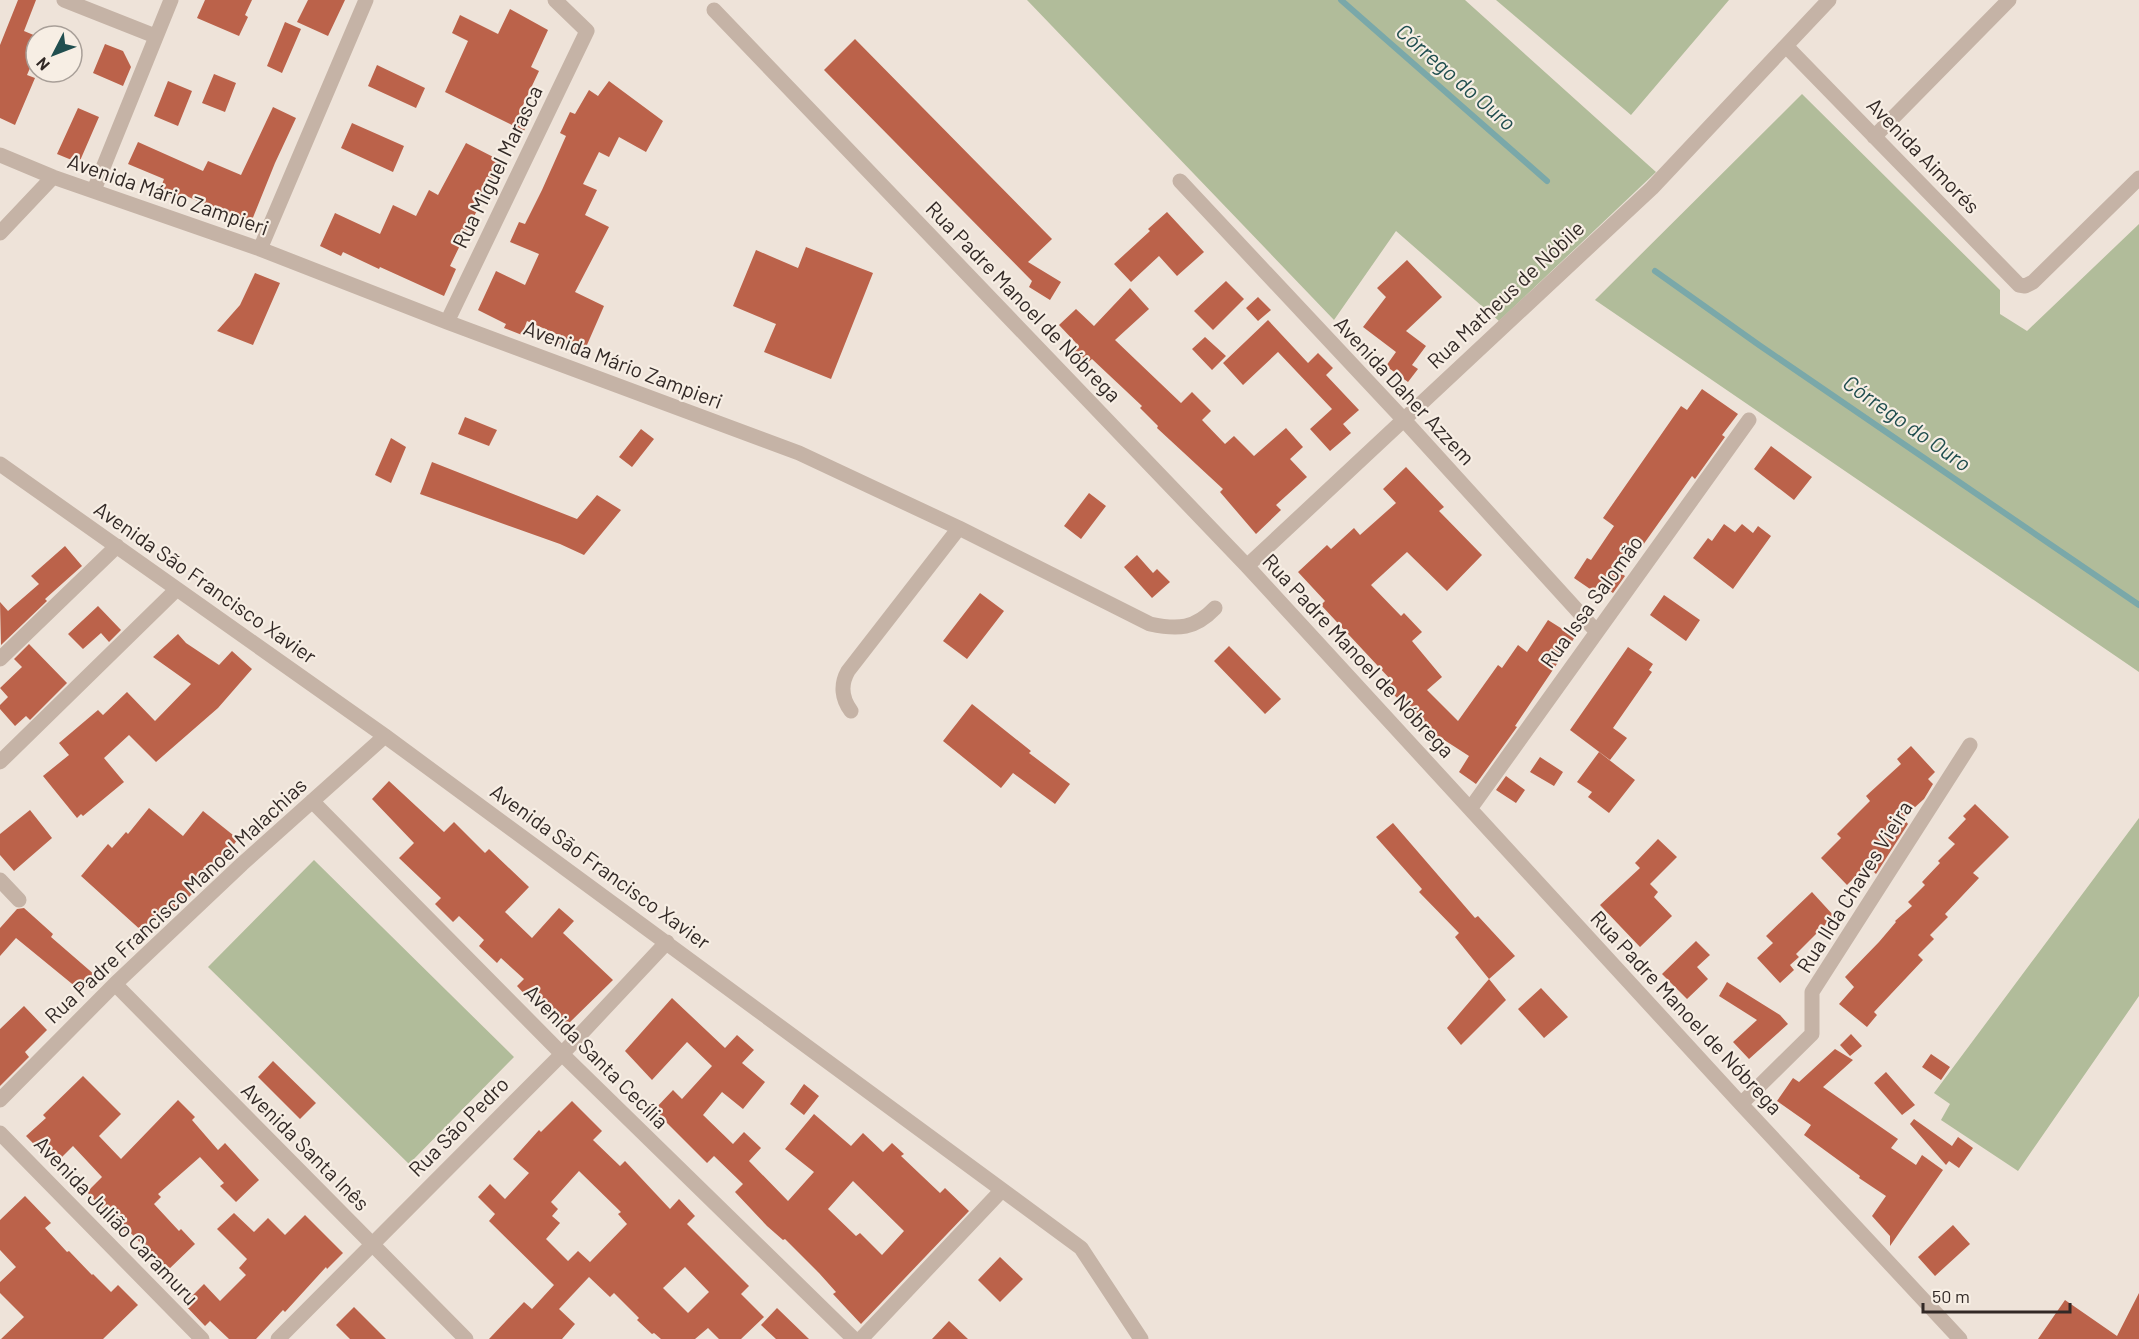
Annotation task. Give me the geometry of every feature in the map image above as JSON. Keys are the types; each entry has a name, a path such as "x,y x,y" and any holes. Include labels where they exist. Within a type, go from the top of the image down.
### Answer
{"street":[{"path":"64,0 155,36"},
{"path":"94,190 171,0"},
{"path":"260,249 366,0"},
{"name":"Rua Miguel Marasca","path":"447,322 587,31 555,0"},
{"name":"Rua Matheus de Nóbile","path":"1247,566 1652,188 1829,0"},
{"path":"1874,137 2009,0"},
{"name":"Rua Padre Manoel de Nóbrega","path":"714,10 1247,566 1960,1339"},
{"name":"Avenida Aimorés","path":"1786,46 2019,285 2025,286 2032,282 2139,178"},
{"name":"Avenida Mário Zampieri","path":"0,156 53,177 260,249 447,322 799,453 959,528 1150,624 1186,626 1198,623 1215,608"},
{"path":"0,233 53,177"},
{"name":"Avenida Daher Azzem","path":"1180,181 1404,420 1596,631"},
{"name":"Rua Issa Salomão","path":"1470,809 1749,420"},
{"name":"Avenida São Francisco Xavier","path":"0,464 385,736 1081,1248 1139,1338"},
{"path":"851,711 843,692 848,671 959,528"},
{"path":"0,659 117,546"},
{"path":"0,762 177,589"},
{"name":"Rua Padre Francisco Manoel Malachias","path":"0,1100 115,984 242,864 385,736"},
{"name":"Rua Ilda Chaves Vieira","path":"1741,1104 1812,1034 1812,992 1970,745"},
{"name":"Avenida Santa Cecília","path":"312,801 562,1054 854,1339"},
{"path":"0,880 19,900"},
{"name":"Rua São Pedro","path":"278,1339 562,1054 667,942"},
{"name":"Avenida Santa Inês","path":"115,984 466,1339"},
{"name":"Avenida Julião Caramuru","path":"0,1133 202,1339"},
{"path":"861,1339 1002,1190"}],"green space":[{"path":"1027,0 1465,0 1656,172 1499,321 1396,231 1334,320"},
{"path":"1496,0 1729,0 1631,115"},
{"path":"1802,94 2000,290 2000,314 2027,331 2139,224 2139,672 1595,300"},
{"path":"2139,818 2139,996 2018,1171 1941,1120 1950,1104 1934,1093"},
{"path":"314,860 514,1057 409,1164 208,967"}],"building":[{"path":"18,0 36,0 27,24 24,24 24,84 32,84 15,125 0,118 0,45"},
{"path":"205,0 252,0 245,15 248,17 239,36 197,18"},
{"path":"308,0 345,0 328,36 297,22"},
{"path":"510,9 548,30 531,67 539,71 523,105 534,110 524,131 445,92 468,41 452,33 460,15 498,34"},
{"path":"285,22 301,29 282,73 267,66"},
{"path":"855,39 1052,239 1028,262 1061,282 1050,300 1029,287 1032,281 824,70"},
{"path":"105,44 123,51 131,67 123,86 93,73"},
{"path":"377,65 425,88 416,108 368,86"},
{"path":"214,74 236,83 225,112 202,103"},
{"path":"168,81 192,91 178,126 154,116"},
{"path":"609,81 663,121 646,152 619,137 609,157 599,152 583,184 597,190 585,215 609,227 575,292 604,306 583,354 558,343 561,336 527,321 522,335 504,328 506,324 478,310 496,271 525,285 539,254 510,242 519,222 525,224 542,190 566,136 560,133 570,112 575,114 589,90 598,96"},
{"path":"273,107 296,118 250,225 182,194 179,200 159,192 164,179 128,164 138,142 203,171 208,161 241,175"},
{"path":"78,108 99,117 79,163 57,154"},
{"path":"352,123 404,146 393,172 341,148"},
{"path":"466,143 501,161 450,266 456,269 444,296 343,252 341,256 320,246 335,213 380,234 393,205 416,216 429,190 438,195"},
{"path":"1167,212 1204,252 1177,276 1159,256 1131,282 1114,264"},
{"path":"806,247 873,273 831,379 764,352 776,324 733,306 756,250 798,268"},
{"path":"1407,260 1442,297 1406,331 1426,346 1412,365 1418,369 1408,382 1386,366 1396,352 1363,327 1386,297 1377,288"},
{"path":"255,273 280,283 253,345 217,331 240,305"},
{"path":"1226,281 1244,299 1213,330 1194,311"},
{"path":"1130,288 1149,309 1115,340 1181,403 1192,392 1211,411 1202,420 1225,444 1234,436 1254,456 1286,428 1303,447 1290,459 1307,477 1276,505 1281,510 1256,534 1220,492 1223,489 1157,428 1158,426 1140,408 1142,406 1092,359 1086,364 1071,349 1076,343 1059,325 1076,309 1094,326"},
{"path":"1258,297 1271,310 1258,321 1246,308"},
{"path":"1268,320 1308,363 1318,353 1333,368 1326,375 1359,410 1343,424 1351,433 1330,451 1310,429 1332,409 1278,352 1243,385 1223,363"},
{"path":"1205,337 1226,356 1212,370 1192,349"},
{"path":"1702,389 1738,414 1722,435 1725,437 1695,479 1692,476 1643,545 1633,538 1613,568 1625,576 1613,593 1599,583 1593,591 1574,578 1587,558 1591,560 1614,526 1603,518 1681,406 1687,410"},
{"path":"465,417 497,430 489,446 458,434"},
{"path":"641,429 654,439 632,467 619,457"},
{"path":"391,438 406,447 391,483 375,475"},
{"path":"1771,446 1812,477 1794,500 1754,469"},
{"path":"432,462 577,519 597,495 621,510 584,555 560,544 420,494"},
{"path":"1406,467 1444,507 1439,511 1482,555 1447,591 1407,552 1371,585 1401,616 1404,613 1422,632 1412,641 1442,677 1427,690 1458,721 1498,665 1502,668 1518,645 1527,652 1548,620 1575,637 1515,726 1517,727 1476,784 1459,772 1469,756 1438,736 1436,738 1385,687 1391,680 1321,605 1325,601 1298,572 1327,545 1331,549 1354,528 1360,535 1396,503 1383,489"},
{"path":"1089,493 1106,506 1081,539 1064,526"},
{"path":"1724,524 1735,532 1742,524 1753,533 1758,526 1771,536 1733,589 1693,558 1708,538 1712,541"},
{"path":"65,546 82,566 45,599 47,601 1,645 0,602 8,611 39,584 31,576"},
{"path":"1137,555 1153,573 1157,569 1170,582 1152,598 1124,567"},
{"path":"980,593 1004,611 967,659 943,641"},
{"path":"1664,595 1700,620 1686,641 1650,615"},
{"path":"98,606 121,630 109,642 101,633 83,649 68,634"},
{"path":"178,634 186,643 219,665 232,651 252,669 218,708 156,762 129,735 104,758 124,782 83,816 81,814 77,818 43,776 69,755 59,743 98,710 103,715 127,692 155,721 191,684 153,657"},
{"path":"29,644 67,683 30,720 26,716 15,726 0,709 0,705 8,697 0,688 22,667 14,659"},
{"path":"1229,646 1281,699 1265,714 1214,661"},
{"path":"1628,647 1653,664 1649,670 1652,672 1613,728 1627,738 1610,760 1570,730"},
{"path":"972,704 1031,751 1029,753 1070,784 1055,804 1013,773 1001,788 943,741"},
{"path":"1911,746 1935,772 1928,779 1933,784 1924,799 1903,818 1908,824 1876,874 1867,865 1847,885 1821,858 1841,838 1837,834 1870,801 1866,796 1901,764 1897,759"},
{"path":"1599,752 1635,780 1609,813 1588,797 1592,792 1577,782"},
{"path":"1540,757 1563,772 1554,786 1530,772"},
{"path":"1506,776 1525,790 1516,803 1496,790"},
{"path":"389,781 444,832 454,822 485,853 489,849 529,887 505,912 532,938 559,908 574,921 563,933 613,980 567,1025 536,993 529,999 517,986 524,979 501,958 497,963 479,946 484,940 459,916 453,922 435,904 441,898 399,858 414,843 372,799"},
{"path":"1975,804 2009,837 1973,873 1979,878 1945,914 1948,917 1930,935 1934,939 1918,955 1923,960 1874,1012 1877,1015 1867,1027 1839,1004 1854,987 1845,977 1879,942 1895,921 1912,906 1908,902 1925,885 1922,882 1940,863 1938,861 1955,844 1948,838 1966,819 1963,816"},
{"path":"149,808 183,836 203,811 238,839 222,860 219,858 190,891 193,893 176,910 169,903 144,933 81,876 108,844 112,848 126,832 128,834"},
{"path":"30,810 52,838 14,871 0,855 0,834"},
{"path":"1393,823 1475,918 1478,916 1515,956 1489,979 1455,937 1459,933 1419,892 1422,889 1376,837"},
{"path":"1658,839 1677,857 1650,884 1658,892 1654,897 1672,916 1640,947 1600,905 1640,868 1635,863"},
{"path":"1812,892 1834,916 1796,954 1799,957 1790,965 1794,970 1780,983 1757,958 1773,943 1766,936"},
{"path":"24,908 53,934 51,937 96,976 82,992 16,938 0,956 0,928 17,909"},
{"path":"1696,941 1710,955 1697,967 1708,979 1687,999 1662,974"},
{"path":"1489,979 1506,1000 1461,1045 1447,1028"},
{"path":"1727,982 1780,1015 1788,1024 1749,1059 1733,1042 1757,1020 1719,996"},
{"path":"1541,988 1568,1017 1544,1038 1518,1009"},
{"path":"672,998 725,1048 737,1035 754,1050 742,1063 765,1082 743,1109 722,1092 703,1115 733,1144 744,1132 761,1148 749,1161 788,1201 814,1172 785,1149 814,1114 851,1146 863,1133 883,1152 892,1143 904,1154 901,1156 940,1193 945,1188 969,1211 861,1324 833,1294 836,1292 819,1273 785,1239 783,1240 767,1226 735,1192 743,1184 714,1156 707,1163 654,1110 673,1090 682,1099 712,1066 687,1042 652,1080 625,1051","holes":["853,1181 904,1231 882,1255 860,1233 856,1236 828,1209"]},
{"path":"24,1006 47,1030 25,1052 29,1057 0,1086 0,1029"},
{"path":"1851,1034 1862,1046 1850,1056 1840,1045"},
{"path":"1835,1049 1853,1060 1823,1087 1898,1139 1891,1148 1916,1165 1922,1155 1943,1170 1890,1246 1890,1236 1872,1216 1886,1196 1804,1135 1811,1125 1777,1101 1793,1078 1799,1082"},
{"path":"1931,1054 1950,1067 1941,1080 1922,1067"},
{"path":"273,1061 316,1103 300,1119 258,1077"},
{"path":"1886,1072 1915,1105 1902,1115 1874,1083"},
{"path":"83,1076 121,1114 99,1136 121,1159 178,1100 195,1117 192,1120 218,1150 225,1143 259,1180 236,1202 220,1186 224,1183 200,1157 158,1194 161,1197 154,1204 179,1231 181,1229 195,1244 167,1271 87,1192 102,1177 73,1146 54,1165 26,1136 46,1118 43,1115"},
{"path":"804,1084 819,1096 804,1115 790,1104"},
{"path":"572,1101 602,1131 593,1140 620,1166 625,1161 670,1209 679,1199 695,1216 687,1224 749,1286 741,1294 764,1317 741,1339 719,1339 708,1328 695,1339 661,1339 637,1320 639,1318 614,1293 610,1297 589,1277 559,1309 575,1324 562,1339 489,1339 524,1302 532,1309 554,1285 489,1221 495,1214 478,1197 490,1184 505,1199 529,1173 513,1159 539,1130 541,1132","holes":["579,1171 621,1212 618,1214 627,1224 590,1262 578,1251 568,1261 546,1239 560,1223 552,1216 558,1209 551,1202","685,1267 709,1292 688,1313 663,1288"]},
{"path":"1914,1119 1952,1146 1958,1137 1973,1148 1959,1168 1949,1161 1946,1165 1910,1124"},
{"path":"25,1196 51,1223 45,1228 67,1252 69,1251 111,1292 118,1285 138,1305 103,1339 1,1339 24,1317 0,1293 0,1282 16,1267 0,1250 0,1220"},
{"path":"234,1213 254,1232 268,1218 285,1235 305,1215 343,1253 327,1269 326,1267 285,1312 283,1310 256,1339 229,1339 210,1321 205,1326 184,1304 204,1284 220,1301 246,1275 239,1268 247,1259 217,1229"},
{"path":"1953,1225 1970,1244 1935,1276 1918,1257"},
{"path":"1000,1257 1023,1279 1000,1302 978,1280"},
{"path":"2139,1293 2139,1339 2038,1339 2065,1300 2117,1336"},
{"path":"354,1307 386,1339 350,1339 336,1325"},
{"path":"777,1308 809,1339 776,1339 761,1325"},
{"path":"949,1321 968,1339 932,1339"}],"waterway":[{"name":"Córrego do Ouro","path":"1341,0 1547,181"},
{"name":"Córrego do Ouro","path":"1655,271 1759,345 2139,605"}]}
